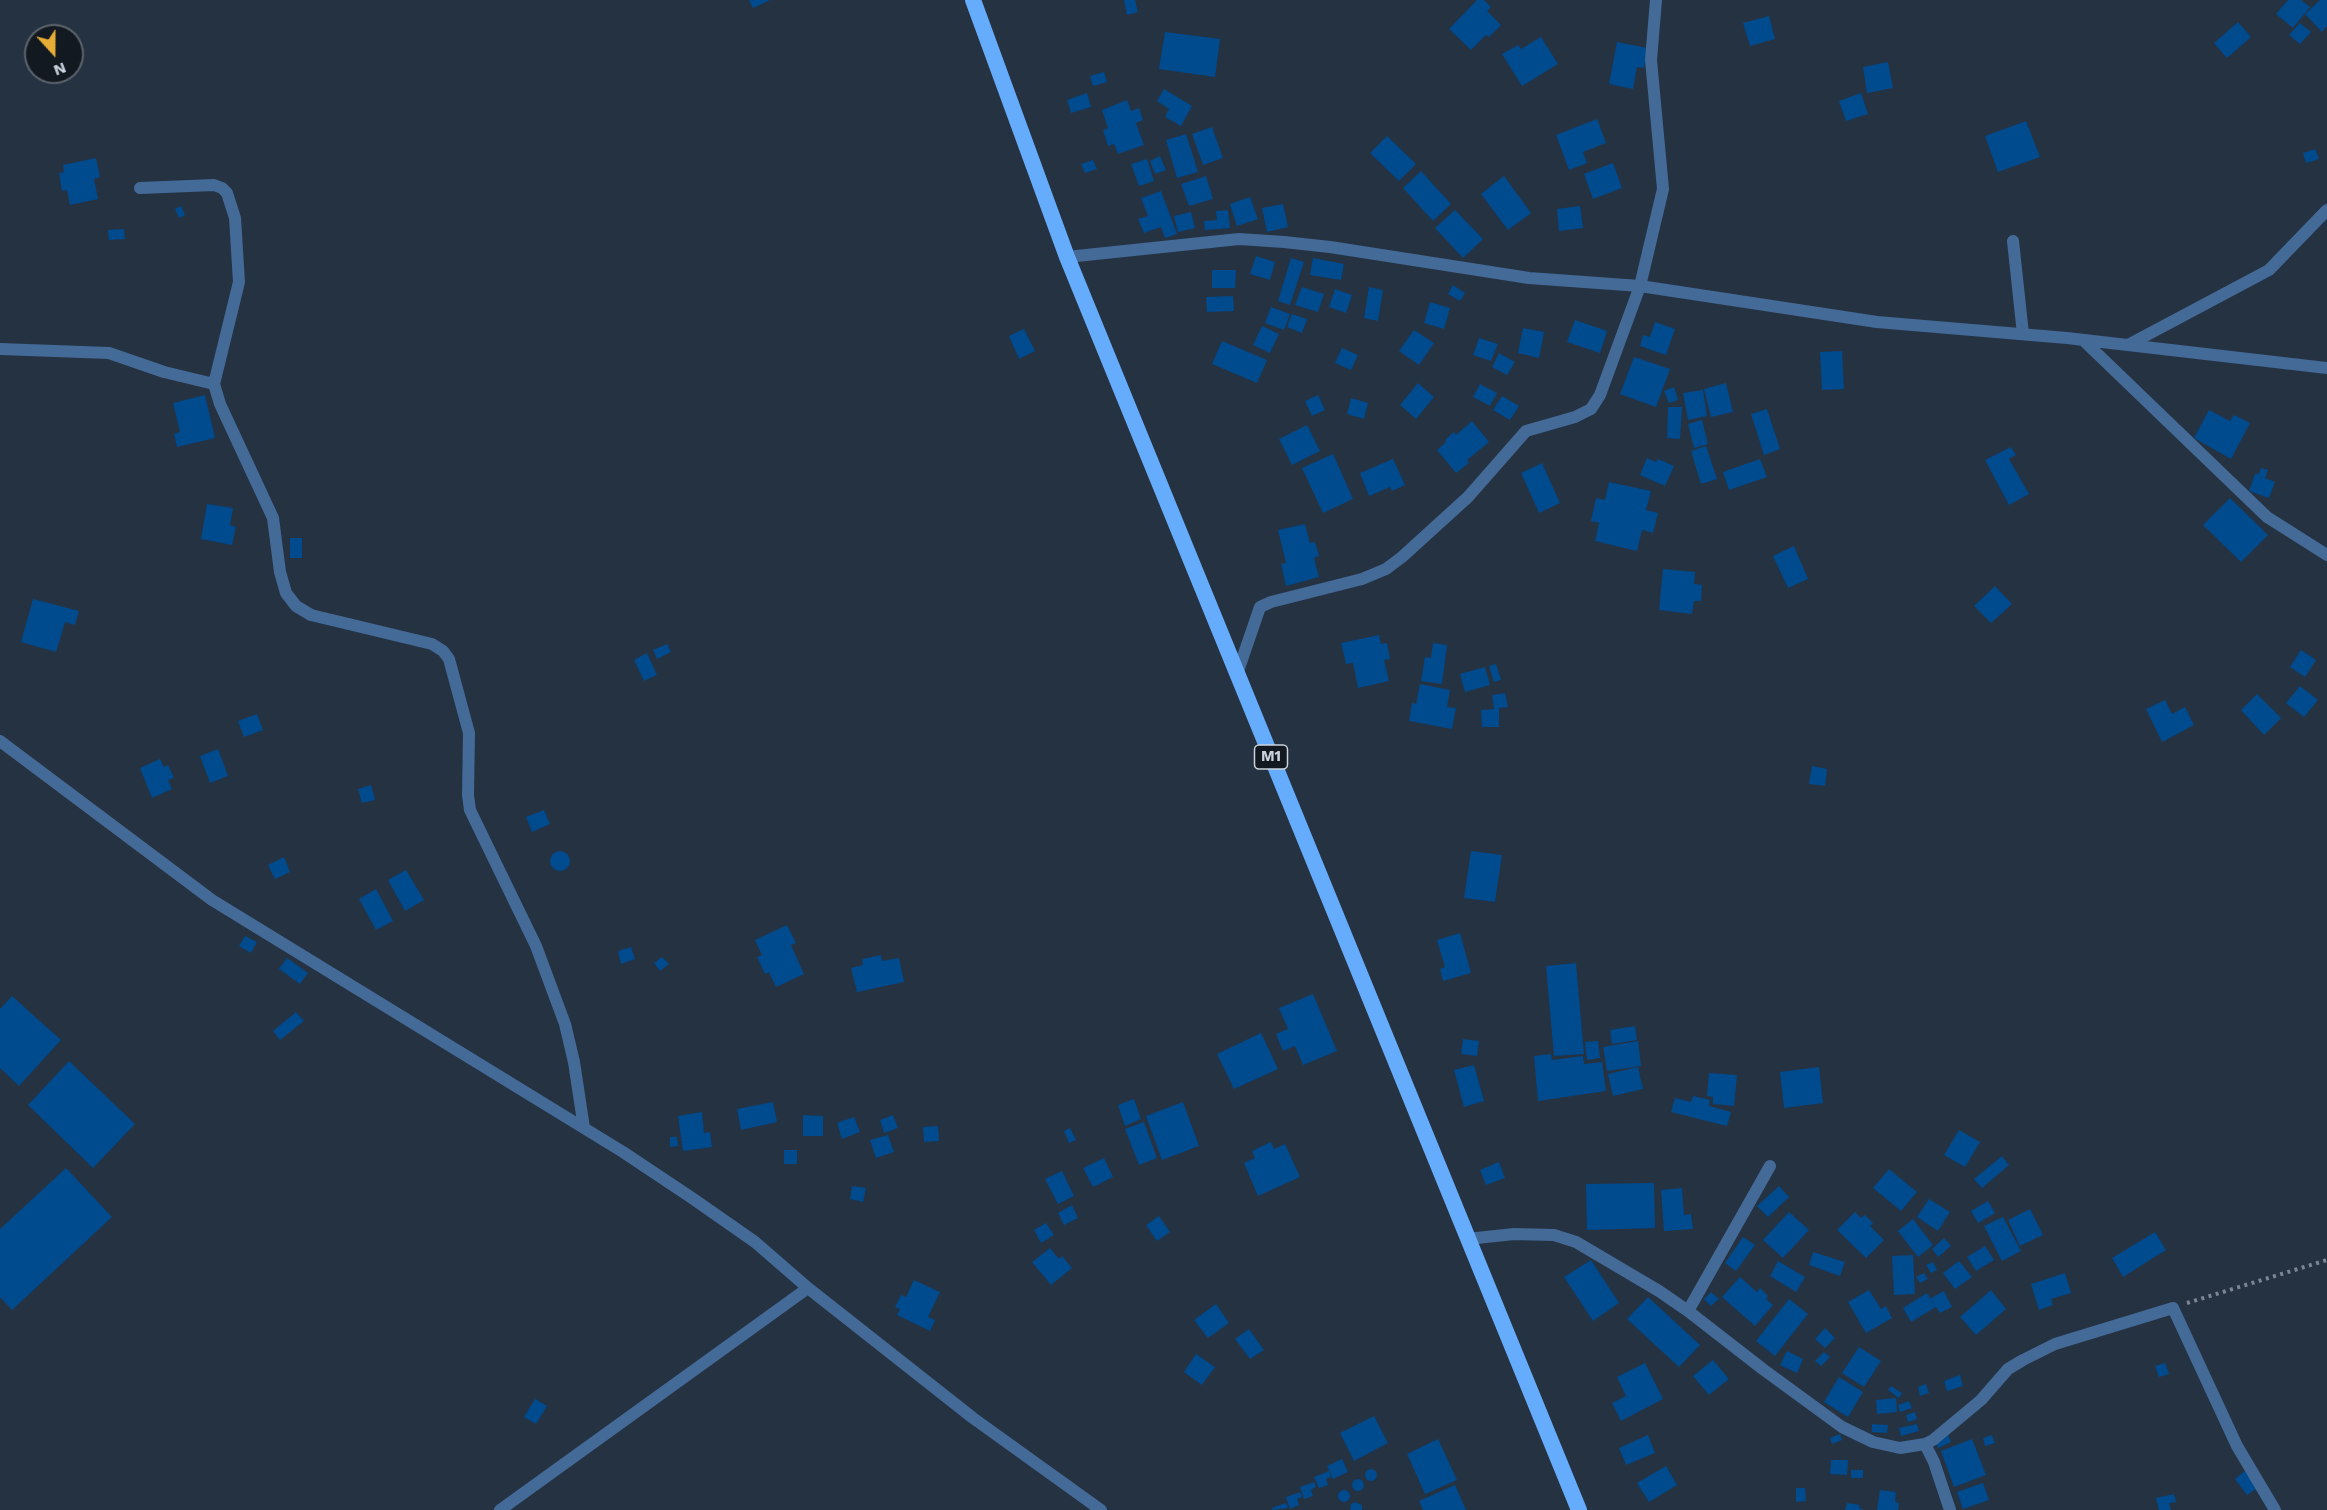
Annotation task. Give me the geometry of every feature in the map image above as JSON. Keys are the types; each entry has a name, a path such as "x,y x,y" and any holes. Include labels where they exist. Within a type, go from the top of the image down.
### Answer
{"highway":[{"name":"M1","path":"973,0 1067,257 1579,1510"}],"street":[{"path":"1237,674 1260,607 1271,602 1362,579 1386,569 1468,497 1526,431 1575,417 1591,409 1600,395 1640,286 1663,189 1651,60 1656,0"},
{"path":"140,188 214,185 227,193 235,218 239,282 214,384 220,404 268,503 276,531 279,572 286,593 296,606 311,615 432,644 448,659 469,734 468,795 470,810 536,946 565,1024 574,1062 584,1128"},
{"path":"2128,345 2269,270 2327,210"},
{"path":"1067,257 1239,239 1330,247 1529,278 1640,286 1877,322 2084,340 2327,368"},
{"path":"2013,241 2022,334"},
{"path":"2084,340 2267,517 2327,555"},
{"path":"0,349 109,353 164,372 214,384"},
{"path":"0,741 212,900 584,1128 673,1185 755,1242 808,1288 973,1418 1101,1510"},
{"path":"1688,1311 1770,1166"},
{"path":"1467,1239 1514,1234 1554,1235 1576,1242 1659,1291 1688,1311 1842,1427 1873,1442 1900,1448 1925,1444 1933,1440 1963,1412 1980,1400 2008,1369 2023,1360 2055,1344 2172,1308 2237,1446 2275,1510"},
{"path":"500,1510 808,1288"},
{"path":"1925,1444 1934,1462 1950,1510"}],"path":[{"path":"2172,1308 2327,1260"}],"building":[{"path":"749,0 770,0 753,8"},
{"path":"1124,0 1135,0 1138,12 1127,15"},
{"path":"1477,0 1484,0 1491,7 1487,11 1501,25 1489,37 1486,35 1471,50 1449,29"},
{"path":"2288,0 2301,0 2310,7 2293,28 2276,14"},
{"path":"2320,0 2327,0 2327,26 2322,32 2305,14"},
{"path":"1769,16 1775,39 1750,46 1743,23"},
{"path":"2238,22 2251,37 2227,58 2214,43"},
{"path":"2300,23 2311,32 2300,44 2289,35"},
{"path":"1165,32 1220,39 1215,77 1159,69"},
{"path":"1541,37 1558,64 1522,86 1502,54 1518,45 1521,49"},
{"path":"1617,42 1648,48 1644,68 1637,67 1633,89 1609,84"},
{"path":"1888,62 1893,88 1867,93 1863,67"},
{"path":"1104,72 1107,82 1093,86 1090,76"},
{"path":"1164,89 1192,106 1181,126 1165,117 1169,109 1157,101"},
{"path":"1087,93 1091,107 1071,113 1067,100"},
{"path":"1861,93 1868,114 1846,121 1839,101"},
{"path":"1127,100 1131,111 1139,108 1143,120 1136,123 1144,145 1118,154 1114,144 1108,146 1103,130 1108,128 1102,110"},
{"path":"1597,119 1606,143 1583,152 1587,163 1569,170 1556,135"},
{"path":"2026,121 2040,157 1998,172 1985,136"},
{"path":"1212,127 1223,158 1203,165 1192,134"},
{"path":"1186,134 1198,172 1177,178 1166,140"},
{"path":"1387,136 1416,164 1399,181 1370,153"},
{"path":"2315,149 2319,159 2306,163 2303,153"},
{"path":"1160,156 1166,170 1155,174 1150,161"},
{"path":"96,158 100,177 94,179 98,199 70,205 67,190 62,191 59,173 64,172 63,165"},
{"path":"1147,159 1154,181 1139,186 1131,164"},
{"path":"1093,160 1097,169 1085,173 1081,164"},
{"path":"1613,163 1622,188 1593,199 1584,174"},
{"path":"1421,171 1451,204 1433,221 1403,188"},
{"path":"1206,176 1213,199 1189,206 1181,184"},
{"path":"1504,176 1531,213 1508,230 1481,194"},
{"path":"1161,191 1177,234 1165,238 1161,227 1144,233 1138,219 1148,216 1141,198"},
{"path":"1250,197 1258,219 1237,226 1230,204"},
{"path":"1283,204 1288,227 1267,232 1262,208"},
{"path":"181,206 185,215 179,218 175,209"},
{"path":"1580,206 1583,228 1559,231 1557,209"},
{"path":"1228,210 1230,228 1205,230 1204,221 1217,220 1216,211"},
{"path":"1455,210 1483,239 1463,258 1435,228"},
{"path":"1191,212 1195,228 1178,232 1174,216"},
{"path":"124,229 125,239 109,240 108,230"},
{"path":"1256,256 1275,262 1270,280 1250,274"},
{"path":"1291,258 1304,262 1290,305 1278,301"},
{"path":"1313,258 1344,264 1341,280 1310,275"},
{"path":"1212,270 1236,270 1235,288 1212,288"},
{"path":"1453,285 1465,293 1460,301 1448,294"},
{"path":"1302,287 1324,294 1318,312 1295,305"},
{"path":"1369,287 1383,290 1378,321 1364,318"},
{"path":"1335,289 1352,295 1346,313 1329,307"},
{"path":"1233,296 1234,311 1207,312 1206,297"},
{"path":"1430,302 1450,308 1444,329 1424,323"},
{"path":"1271,307 1290,314 1284,330 1265,323"},
{"path":"1292,314 1307,319 1302,333 1287,327"},
{"path":"1575,320 1607,331 1600,353 1567,342"},
{"path":"1655,322 1675,329 1666,355 1640,346 1643,335 1650,337"},
{"path":"1262,326 1279,334 1270,353 1253,345"},
{"path":"1523,328 1544,332 1539,358 1518,353"},
{"path":"1024,329 1035,351 1019,359 1009,336"},
{"path":"1414,330 1434,343 1419,365 1399,351"},
{"path":"1479,338 1498,344 1491,361 1473,355"},
{"path":"1222,341 1267,360 1257,383 1212,364"},
{"path":"1342,348 1358,355 1351,370 1335,363"},
{"path":"1842,351 1844,389 1822,390 1820,352"},
{"path":"1499,353 1515,362 1507,375 1492,367"},
{"path":"1634,357 1670,369 1656,407 1620,394"},
{"path":"1418,383 1434,397 1416,419 1400,405"},
{"path":"1726,383 1733,412 1711,417 1704,389"},
{"path":"1480,384 1497,393 1490,406 1473,397"},
{"path":"1674,387 1678,400 1669,403 1664,391"},
{"path":"1703,390 1707,416 1688,420 1683,393"},
{"path":"205,395 215,438 177,447 174,434 180,432 173,403"},
{"path":"1318,395 1325,410 1312,416 1305,401"},
{"path":"1502,396 1519,406 1510,420 1493,410"},
{"path":"1351,398 1368,403 1364,419 1347,414"},
{"path":"1668,407 1682,407 1680,439 1667,438"},
{"path":"1767,409 1780,449 1764,455 1751,414"},
{"path":"2209,410 2230,421 2234,415 2250,423 2231,459 2194,438"},
{"path":"1702,420 1708,444 1694,448 1688,424"},
{"path":"1472,421 1489,442 1467,460 1469,463 1456,473 1437,450 1454,432 1456,435"},
{"path":"1307,425 1320,451 1292,465 1279,439"},
{"path":"1706,446 1717,479 1701,484 1691,451"},
{"path":"2011,447 2016,455 2009,459 2029,494 2009,505 1985,460"},
{"path":"1333,454 1353,499 1323,513 1302,468"},
{"path":"1647,458 1656,462 1658,459 1674,466 1665,486 1640,475"},
{"path":"1393,459 1405,485 1392,491 1390,487 1369,496 1360,473"},
{"path":"1760,459 1767,477 1729,490 1723,472"},
{"path":"1542,463 1560,503 1539,513 1521,473"},
{"path":"2261,468 2268,470 2265,478 2275,482 2269,498 2249,491 2255,474 2259,474"},
{"path":"1609,482 1651,491 1646,510 1658,513 1653,533 1642,530 1637,551 1595,541 1599,523 1591,521 1596,498 1605,500"},
{"path":"2230,498 2268,535 2241,562 2203,525"},
{"path":"207,504 233,508 230,525 236,527 232,545 201,539"},
{"path":"1305,524 1310,543 1315,542 1319,556 1314,558 1319,577 1286,586 1281,564 1286,563 1278,530"},
{"path":"290,538 302,538 302,558 290,558"},
{"path":"1794,546 1808,579 1788,588 1773,556"},
{"path":"1663,569 1695,572 1694,584 1702,585 1701,601 1694,601 1692,614 1659,610"},
{"path":"1995,586 2012,604 1991,623 1974,606"},
{"path":"33,599 79,611 75,625 65,622 56,652 21,642"},
{"path":"1379,635 1381,644 1387,643 1390,659 1384,660 1389,681 1358,688 1353,663 1346,664 1341,643"},
{"path":"1433,643 1447,645 1442,684 1421,681 1425,657 1431,658"},
{"path":"667,644 671,652 657,659 653,650"},
{"path":"2301,650 2316,660 2305,677 2290,667"},
{"path":"647,653 657,675 644,681 634,660"},
{"path":"1496,664 1501,680 1494,682 1489,666"},
{"path":"1485,667 1490,685 1465,692 1460,674"},
{"path":"1420,684 1450,690 1447,707 1456,708 1452,729 1409,721 1412,703 1416,704"},
{"path":"2300,686 2318,700 2304,717 2286,703"},
{"path":"1505,693 1508,707 1499,708 1499,727 1482,727 1481,710 1494,709 1492,695"},
{"path":"2257,694 2281,718 2264,735 2241,710"},
{"path":"2165,700 2172,714 2185,707 2194,725 2162,742 2146,709"},
{"path":"257,714 263,730 244,737 238,721"},
{"path":"218,749 228,776 210,783 200,756"},
{"path":"160,759 164,767 168,765 174,778 168,780 172,789 152,798 140,768"},
{"path":"1812,766 1827,769 1825,786 1809,784"},
{"path":"371,785 375,800 362,803 358,789"},
{"path":"544,810 550,824 532,832 526,817"},
{"path":"560,851 567,854 570,861 567,868 560,871 553,868 550,861 553,854"},
{"path":"1471,851 1502,855 1495,902 1464,898"},
{"path":"284,857 290,872 275,879 268,865"},
{"path":"406,870 424,900 405,911 388,880"},
{"path":"376,889 393,921 376,930 359,899"},
{"path":"787,925 796,943 791,945 804,974 776,987 769,972 765,974 757,957 762,955 755,940"},
{"path":"1460,933 1471,973 1443,981 1440,969 1445,967 1437,940"},
{"path":"245,936 257,942 251,953 239,946"},
{"path":"631,947 635,959 621,964 618,951"},
{"path":"881,955 882,961 899,958 904,982 857,992 851,968 863,965 862,959"},
{"path":"662,957 669,964 660,971 654,963"},
{"path":"287,958 308,973 300,984 279,969"},
{"path":"1576,963 1584,1054 1554,1056 1546,966"},
{"path":"1313,994 1337,1051 1303,1065 1295,1046 1283,1051 1276,1034 1288,1029 1279,1008"},
{"path":"12,996 61,1040 19,1086 0,1068 0,1009"},
{"path":"296,1012 304,1021 280,1040 273,1031"},
{"path":"1635,1026 1637,1040 1612,1044 1610,1030"},
{"path":"1261,1033 1278,1069 1234,1089 1217,1054"},
{"path":"1463,1039 1479,1041 1477,1056 1461,1054"},
{"path":"1598,1041 1600,1058 1587,1060 1585,1042"},
{"path":"1638,1041 1641,1066 1607,1071 1603,1047"},
{"path":"1551,1054 1552,1060 1583,1056 1584,1064 1602,1062 1606,1091 1538,1101 1534,1056"},
{"path":"69,1061 135,1124 93,1168 28,1105"},
{"path":"1474,1065 1484,1101 1464,1107 1454,1070"},
{"path":"1638,1067 1643,1089 1613,1096 1608,1074"},
{"path":"1819,1067 1823,1103 1784,1108 1780,1072"},
{"path":"1709,1073 1737,1075 1734,1106 1713,1104 1713,1097 1707,1096"},
{"path":"1693,1096 1710,1100 1709,1106 1731,1112 1727,1126 1671,1112 1675,1098 1691,1102"},
{"path":"1134,1099 1141,1119 1125,1126 1118,1105"},
{"path":"773,1102 777,1122 741,1130 737,1109"},
{"path":"1183,1102 1199,1146 1162,1160 1146,1116"},
{"path":"702,1112 704,1133 710,1132 712,1147 683,1151 678,1116"},
{"path":"803,1115 823,1116 823,1136 803,1136"},
{"path":"893,1115 898,1128 884,1133 880,1120"},
{"path":"854,1117 860,1132 842,1139 837,1123"},
{"path":"1144,1122 1157,1158 1139,1165 1125,1129"},
{"path":"938,1126 939,1141 924,1142 923,1127"},
{"path":"1070,1128 1076,1140 1069,1143 1064,1131"},
{"path":"1959,1130 1980,1142 1965,1167 1944,1155"},
{"path":"888,1135 894,1152 876,1158 870,1140"},
{"path":"670,1137 677,1137 678,1146 670,1147"},
{"path":"1271,1142 1274,1149 1285,1144 1300,1177 1258,1196 1244,1163 1255,1158 1252,1151"},
{"path":"784,1150 797,1150 797,1164 784,1164"},
{"path":"2002,1156 2009,1165 1982,1188 1974,1179"},
{"path":"1104,1158 1113,1177 1093,1187 1083,1168"},
{"path":"1499,1162 1505,1178 1486,1185 1480,1170"},
{"path":"66,1168 112,1217 12,1310 0,1297 0,1229"},
{"path":"1889,1169 1917,1192 1901,1211 1873,1188"},
{"path":"1062,1171 1074,1196 1058,1204 1045,1179"},
{"path":"1654,1183 1655,1228 1587,1230 1586,1184"},
{"path":"852,1186 866,1188 863,1202 850,1199"},
{"path":"1779,1186 1789,1197 1768,1217 1757,1206"},
{"path":"1682,1188 1684,1215 1691,1214 1693,1229 1664,1231 1661,1190"},
{"path":"1929,1199 1950,1212 1938,1231 1917,1217"},
{"path":"1988,1201 1995,1213 1978,1223 1971,1211"},
{"path":"1072,1205 1078,1218 1064,1225 1058,1213"},
{"path":"2030,1209 2043,1235 2020,1246 2008,1220"},
{"path":"1789,1212 1809,1230 1783,1258 1763,1240"},
{"path":"1855,1212 1861,1218 1865,1215 1873,1223 1870,1226 1884,1240 1866,1258 1837,1230"},
{"path":"1159,1216 1170,1232 1157,1241 1146,1225"},
{"path":"2003,1217 2021,1251 2002,1261 1984,1226"},
{"path":"1913,1219 1933,1245 1918,1257 1898,1231"},
{"path":"1046,1223 1054,1235 1041,1243 1034,1230"},
{"path":"2155,1232 2166,1250 2123,1277 2112,1258"},
{"path":"1743,1237 1755,1245 1736,1271 1725,1263"},
{"path":"1944,1238 1951,1246 1938,1257 1932,1249"},
{"path":"1985,1246 1994,1260 1976,1271 1967,1257"},
{"path":"1050,1248 1059,1259 1062,1256 1072,1268 1051,1285 1032,1262"},
{"path":"1813,1252 1845,1262 1840,1276 1809,1265"},
{"path":"1913,1255 1915,1294 1894,1295 1892,1256"},
{"path":"1591,1260 1619,1303 1593,1321 1564,1277"},
{"path":"1778,1261 1805,1277 1796,1292 1770,1276"},
{"path":"1959,1261 1972,1277 1955,1289 1943,1273"},
{"path":"1933,1262 1937,1270 1931,1273 1926,1265"},
{"path":"1924,1273 1928,1279 1920,1283 1916,1277"},
{"path":"2065,1273 2071,1293 2051,1299 2053,1305 2039,1310 2031,1284"},
{"path":"1740,1277 1757,1292 1760,1288 1768,1296 1766,1299 1773,1305 1755,1326 1722,1297"},
{"path":"914,1280 940,1292 928,1317 935,1320 930,1331 897,1315 900,1309 895,1307 901,1295 906,1297"},
{"path":"1869,1290 1881,1309 1886,1306 1892,1318 1866,1333 1848,1302"},
{"path":"1991,1290 2006,1309 1976,1335 1960,1317"},
{"path":"1944,1291 1952,1307 1940,1313 1936,1307 1911,1322 1903,1308 1927,1293 1935,1305 1931,1298"},
{"path":"1711,1292 1719,1299 1711,1306 1704,1299"},
{"path":"1648,1297 1700,1345 1679,1367 1627,1319"},
{"path":"1789,1299 1808,1314 1775,1356 1756,1341"},
{"path":"1216,1304 1229,1323 1208,1338 1194,1320"},
{"path":"1825,1328 1835,1338 1825,1348 1815,1339"},
{"path":"1249,1329 1264,1350 1250,1359 1235,1339"},
{"path":"1859,1347 1881,1361 1864,1387 1842,1373"},
{"path":"1787,1351 1803,1359 1797,1373 1780,1365"},
{"path":"1824,1352 1830,1357 1821,1366 1815,1361"},
{"path":"1196,1354 1215,1367 1202,1385 1184,1372"},
{"path":"1713,1360 1729,1379 1709,1395 1693,1376"},
{"path":"1645,1363 1663,1399 1621,1421 1612,1403 1626,1396 1617,1377"},
{"path":"2165,1363 2169,1374 2159,1377 2155,1366"},
{"path":"1960,1375 1963,1386 1947,1391 1944,1381"},
{"path":"1839,1377 1863,1392 1848,1417 1824,1402"},
{"path":"1926,1384 1929,1393 1920,1396 1918,1387"},
{"path":"1891,1386 1902,1393 1899,1398 1888,1390"},
{"path":"1896,1398 1897,1412 1877,1414 1876,1400"},
{"path":"535,1399 547,1406 536,1424 524,1417"},
{"path":"1909,1401 1912,1408 1900,1412 1898,1405"},
{"path":"1915,1412 1917,1419 1908,1422 1906,1415"},
{"path":"1374,1416 1388,1443 1354,1461 1340,1433"},
{"path":"1872,1424 1888,1425 1887,1433 1872,1432"},
{"path":"1917,1424 1919,1431 1901,1436 1899,1428"},
{"path":"1840,1434 1842,1440 1832,1444 1830,1438"},
{"path":"1648,1435 1655,1453 1626,1465 1619,1448"},
{"path":"1948,1435 1951,1442 1938,1448 1935,1441"},
{"path":"1992,1435 1995,1443 1985,1446 1983,1438"},
{"path":"1438,1439 1457,1480 1425,1494 1407,1454"},
{"path":"1972,1439 1986,1475 1954,1487 1941,1451"},
{"path":"1342,1459 1348,1472 1333,1479 1327,1466"},
{"path":"1831,1460 1848,1460 1847,1475 1830,1474"},
{"path":"1666,1466 1677,1485 1649,1502 1637,1483"},
{"path":"1373,1469 1377,1475 1373,1481 1369,1481 1365,1473"},
{"path":"1851,1470 1863,1470 1863,1478 1851,1478"},
{"path":"2246,1470 2259,1487 2247,1495 2235,1479"},
{"path":"1329,1471 1331,1477 1326,1479 1328,1485 1319,1488 1314,1477"},
{"path":"1360,1479 1363,1480 1363,1490 1356,1491 1353,1490 1352,1483 1353,1480"},
{"path":"1314,1482 1316,1487 1311,1490 1313,1496 1304,1499 1300,1487"},
{"path":"1983,1483 1989,1500 1963,1509 1957,1492"},
{"path":"1455,1485 1466,1510 1423,1510 1419,1501"},
{"path":"1796,1488 1805,1488 1806,1501 1796,1502"},
{"path":"1346,1490 1350,1496 1346,1502 1342,1502 1338,1494"},
{"path":"1880,1490 1896,1492 1895,1502 1899,1503 1898,1510 1877,1510"},
{"path":"1300,1492 1302,1497 1297,1499 1299,1505 1290,1509 1286,1497"},
{"path":"2174,1494 2176,1502 2169,1503 2171,1510 2159,1510 2156,1498"},
{"path":"1355,1502 1362,1505 1362,1510 1350,1510 1351,1504"},
{"path":"1286,1503 1288,1508 1273,1510 1272,1508"},
{"path":"1847,1503 1860,1505 1859,1508 1864,1510 1845,1510"}]}
